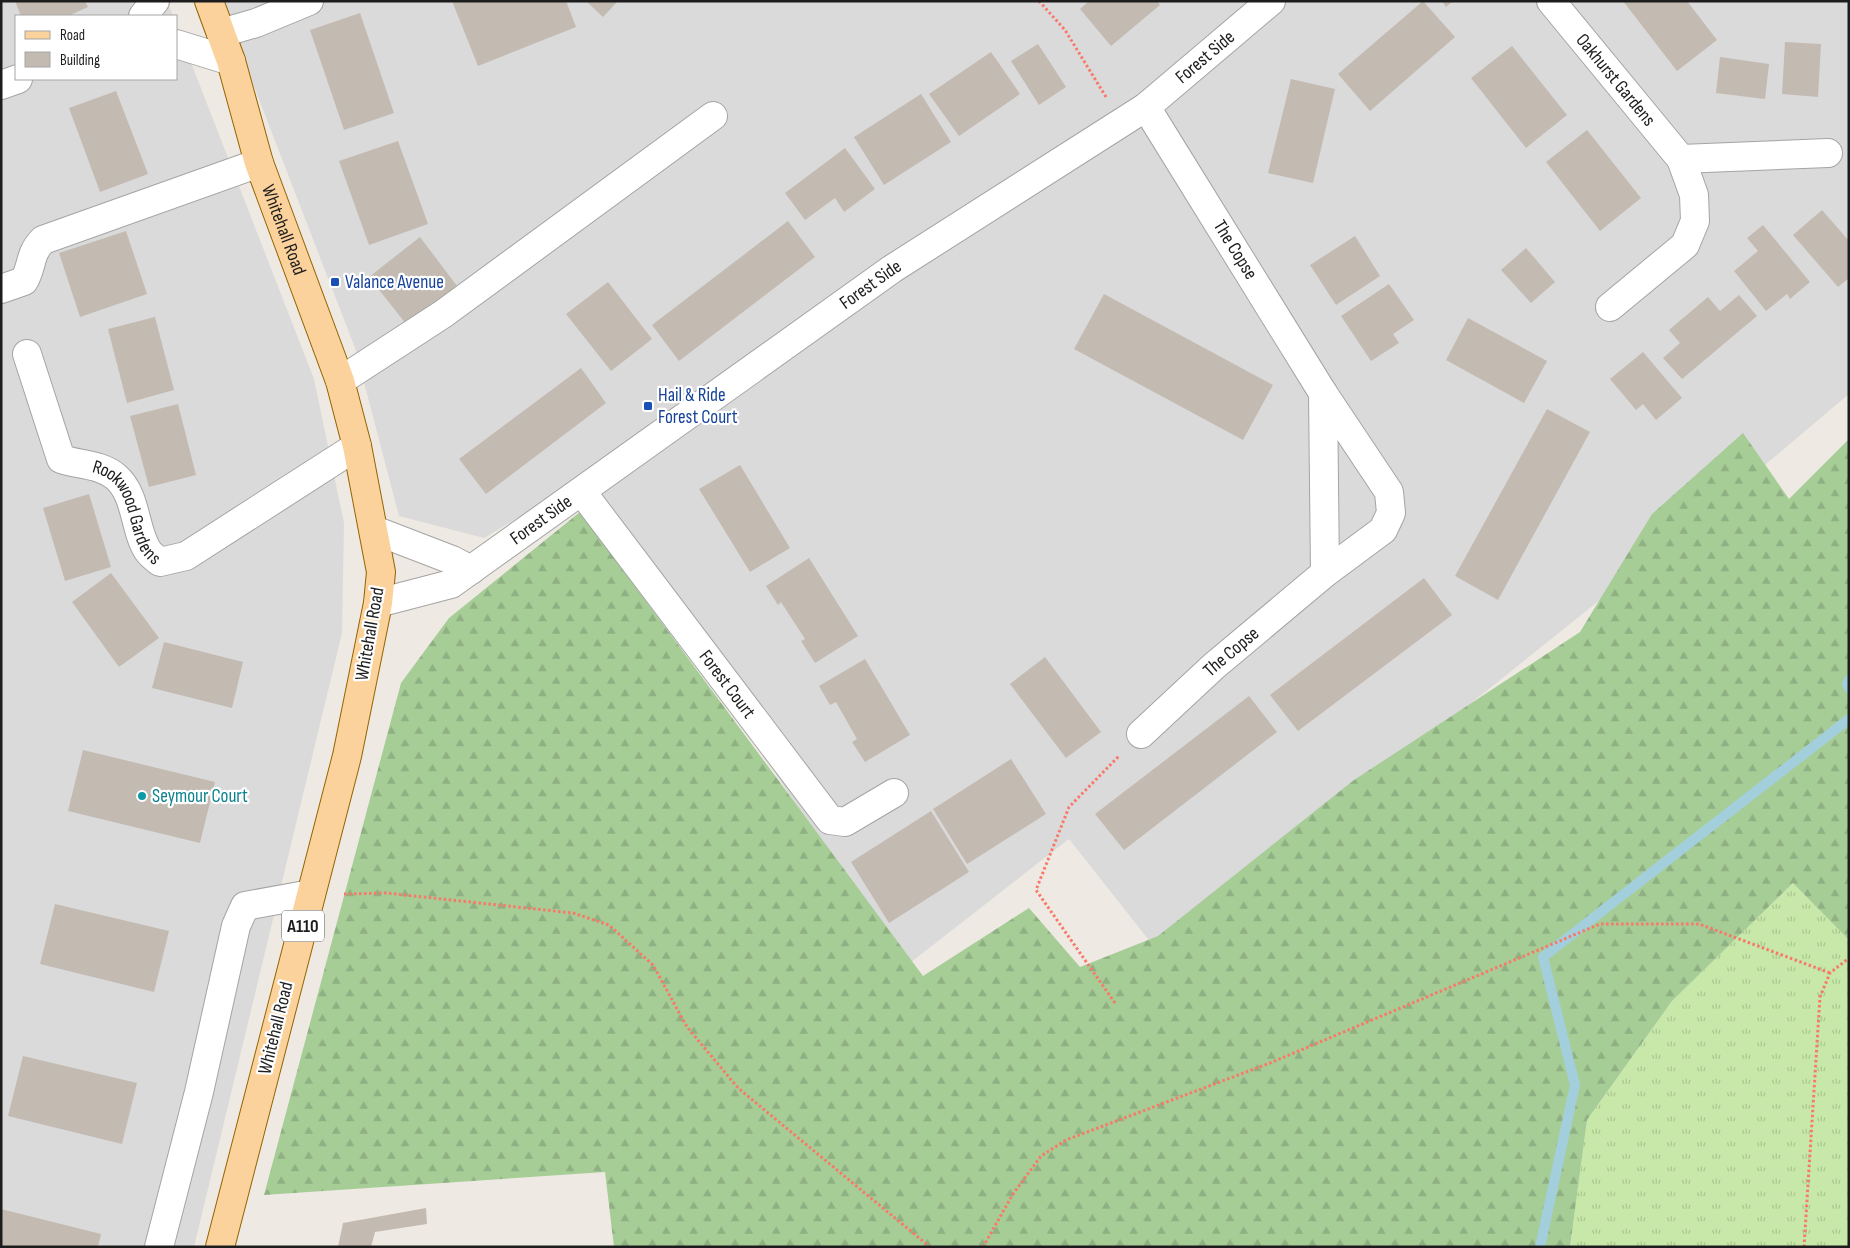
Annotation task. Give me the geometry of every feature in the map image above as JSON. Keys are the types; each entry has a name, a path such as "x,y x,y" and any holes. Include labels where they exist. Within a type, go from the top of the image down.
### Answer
{"main road":[{"name":"Whitehall Road","path":"209,1 231,61 259,163 340,381 358,446 381,572 378,603 347,756 220,1247"}],"street":[{"path":"144,15 155,1"},
{"path":"220,33 256,23 309,1"},
{"name":"Forest Side","path":"378,603 451,584 892,269 1146,107 1271,1"},
{"name":"Oakhurst Gardens","path":"1551,1 1681,159 1694,195 1695,221 1685,246 1610,307"},
{"path":"178,45 231,61"},
{"path":"1,85 15,80"},
{"name":"The Copse","path":"1140,734 1214,666 1325,573 1383,530 1391,513 1389,492 1323,392 1146,107"},
{"path":"340,381 443,314 713,116"},
{"path":"1681,159 1828,153"},
{"path":"1,289 24,281 29,271 33,249 42,240 259,163"},
{"name":"Rookwood Gardens","path":"27,354 61,459 76,464 95,466 116,477 130,497 148,552 160,562 186,556 358,446"},
{"path":"1323,392 1325,573"},
{"name":"Forest Court","path":"582,492 830,820 845,822 894,793"},
{"path":"374,530 452,560 471,570"},
{"path":"159,1247 198,1092 236,926 245,906 311,894"}],"path":[{"path":"1039,1 1064,30 1104,94"},
{"path":"1115,1003 1036,890 1069,807 1140,734"},
{"path":"311,894 386,893 573,912 609,925 652,965 687,1027 738,1088 930,1247"},
{"path":"983,1247 1013,1194 1042,1156 1066,1140 1270,1064 1600,924 1698,924 1830,973"},
{"path":"1804,1247 1820,997 1830,973 1849,958"}],"shaded area":[{"path":"1,1 167,1 173,15 15,15 15,80 178,80 178,29 314,379 344,523 342,633 194,1247 1,1247"},
{"path":"221,1 1849,1 1849,394 1701,519 1159,953 1069,839 901,970 587,477 484,538 399,516 355,348"}],"green space":[{"path":"1743,433 1789,499 1849,439 1849,940 1793,883 1672,1001 1587,1120 1570,1247 614,1247 605,1172 264,1195 401,683 449,618 580,512 923,976 1029,908 1080,967 1158,936 1354,780 1580,632 1652,514"},
{"path":"1793,883 1849,940 1849,1247 1570,1247 1587,1120 1672,1001"}],"building":[{"path":"15,1 85,1 88,7 70,15 21,15"},
{"path":"452,1 566,1 576,27 478,66"},
{"path":"586,1 618,1 603,17"},
{"path":"1089,1 1157,1 1160,5 1111,46 1080,9"},
{"path":"1423,1 1455,37 1370,111 1338,74"},
{"path":"1442,1 1453,1 1446,7"},
{"path":"1623,1 1687,1 1717,40 1677,71"},
{"path":"360,13 394,113 344,130 310,30"},
{"path":"1785,42 1821,44 1818,97 1782,94"},
{"path":"1038,44 1066,87 1039,105 1011,61"},
{"path":"1512,46 1567,115 1526,148 1471,78"},
{"path":"991,52 1020,94 959,136 929,94"},
{"path":"1720,57 1769,64 1765,99 1716,93"},
{"path":"1291,79 1335,89 1313,183 1268,173"},
{"path":"116,91 148,174 100,192 69,108"},
{"path":"921,94 951,142 884,185 854,137"},
{"path":"1587,130 1641,198 1600,231 1546,162"},
{"path":"398,141 428,224 369,245 339,161"},
{"path":"845,148 875,189 844,212 835,198 805,220 785,193"},
{"path":"1822,210 1849,241 1849,278 1838,287 1793,235"},
{"path":"788,221 815,257 679,361 652,325"},
{"path":"1763,225 1810,282 1790,299 1787,294 1766,311 1734,271 1758,251 1747,238"},
{"path":"126,231 147,294 80,317 59,253"},
{"path":"1355,236 1380,276 1336,305 1310,265"},
{"path":"420,237 460,290 410,329 369,277"},
{"path":"1526,248 1555,282 1531,303 1501,270"},
{"path":"608,282 652,339 611,371 566,314"},
{"path":"1389,284 1414,320 1393,334 1399,343 1371,361 1341,316"},
{"path":"1104,294 1273,385 1243,440 1074,349"},
{"path":"1739,295 1757,316 1682,379 1663,358 1680,343 1669,330 1708,297 1720,311"},
{"path":"155,317 174,390 127,403 108,329"},
{"path":"1468,318 1547,361 1524,403 1446,360"},
{"path":"1643,352 1682,398 1656,420 1643,404 1636,410 1610,379"},
{"path":"581,368 606,403 486,494 459,459"},
{"path":"178,404 196,475 149,487 130,416"},
{"path":"1547,409 1590,432 1498,600 1455,576"},
{"path":"740,465 790,548 750,572 699,489"},
{"path":"89,494 111,567 65,581 43,508"},
{"path":"809,558 858,636 815,663 801,641 805,639 781,602 778,605 766,586"},
{"path":"111,573 159,638 119,667 72,602"},
{"path":"1424,578 1452,615 1298,731 1270,695"},
{"path":"164,642 243,662 232,708 152,688"},
{"path":"1045,657 1101,732 1066,758 1010,684"},
{"path":"865,659 910,735 865,762 852,742 857,739 836,702 830,705 819,686"},
{"path":"1249,696 1277,732 1124,850 1095,814"},
{"name":"Seymour Court","path":"83,750 215,782 200,843 68,811"},
{"path":"1011,759 1046,814 967,864 933,809"},
{"path":"931,811 969,872 889,923 851,862"},
{"path":"55,904 169,931 154,992 40,964"},
{"path":"23,1056 137,1083 122,1144 8,1116"},
{"path":"426,1208 427,1224 375,1232 371,1247 338,1247 343,1223"},
{"path":"1,1209 101,1234 98,1247 1,1247"}],"waterway":[{"path":"1849,680 1847,684 1849,688"},
{"path":"1540,1247 1575,1085 1543,957 1849,719"}],"place":[{"name":"Valance Avenue","path":"335,282"},
{"name":"Hail & Ride Forest Court","path":"648,406"},
{"name":"Seymour Court","path":"142,796"}]}
